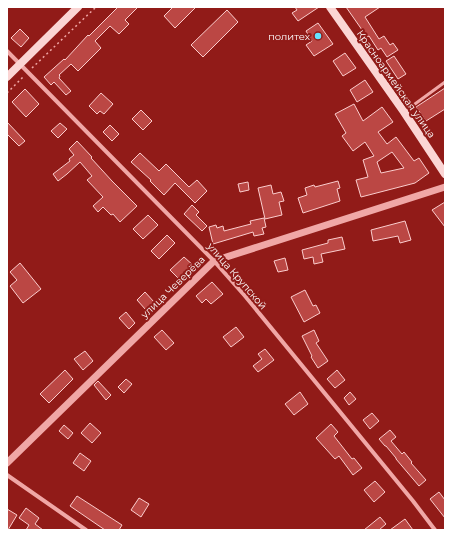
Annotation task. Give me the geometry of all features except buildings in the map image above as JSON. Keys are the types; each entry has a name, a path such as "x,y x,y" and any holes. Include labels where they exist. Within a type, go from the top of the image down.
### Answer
{"main road":[{"path":"7,77 78,7"},
{"name":"Красноармейская улица","path":"330,7 404,112 445,174"}],"street":[{"name":"улица Крупской","path":"7,51 214,261 245,296 435,530"},
{"name":"улица Чеверёва","path":"7,463 214,261 445,187"},
{"path":"7,475 86,530"}],"lane":[{"path":"404,112 445,82"}],"path":[{"path":"7,93 96,7"}],"place":[{"name":"политех","path":"318,36"}]}
